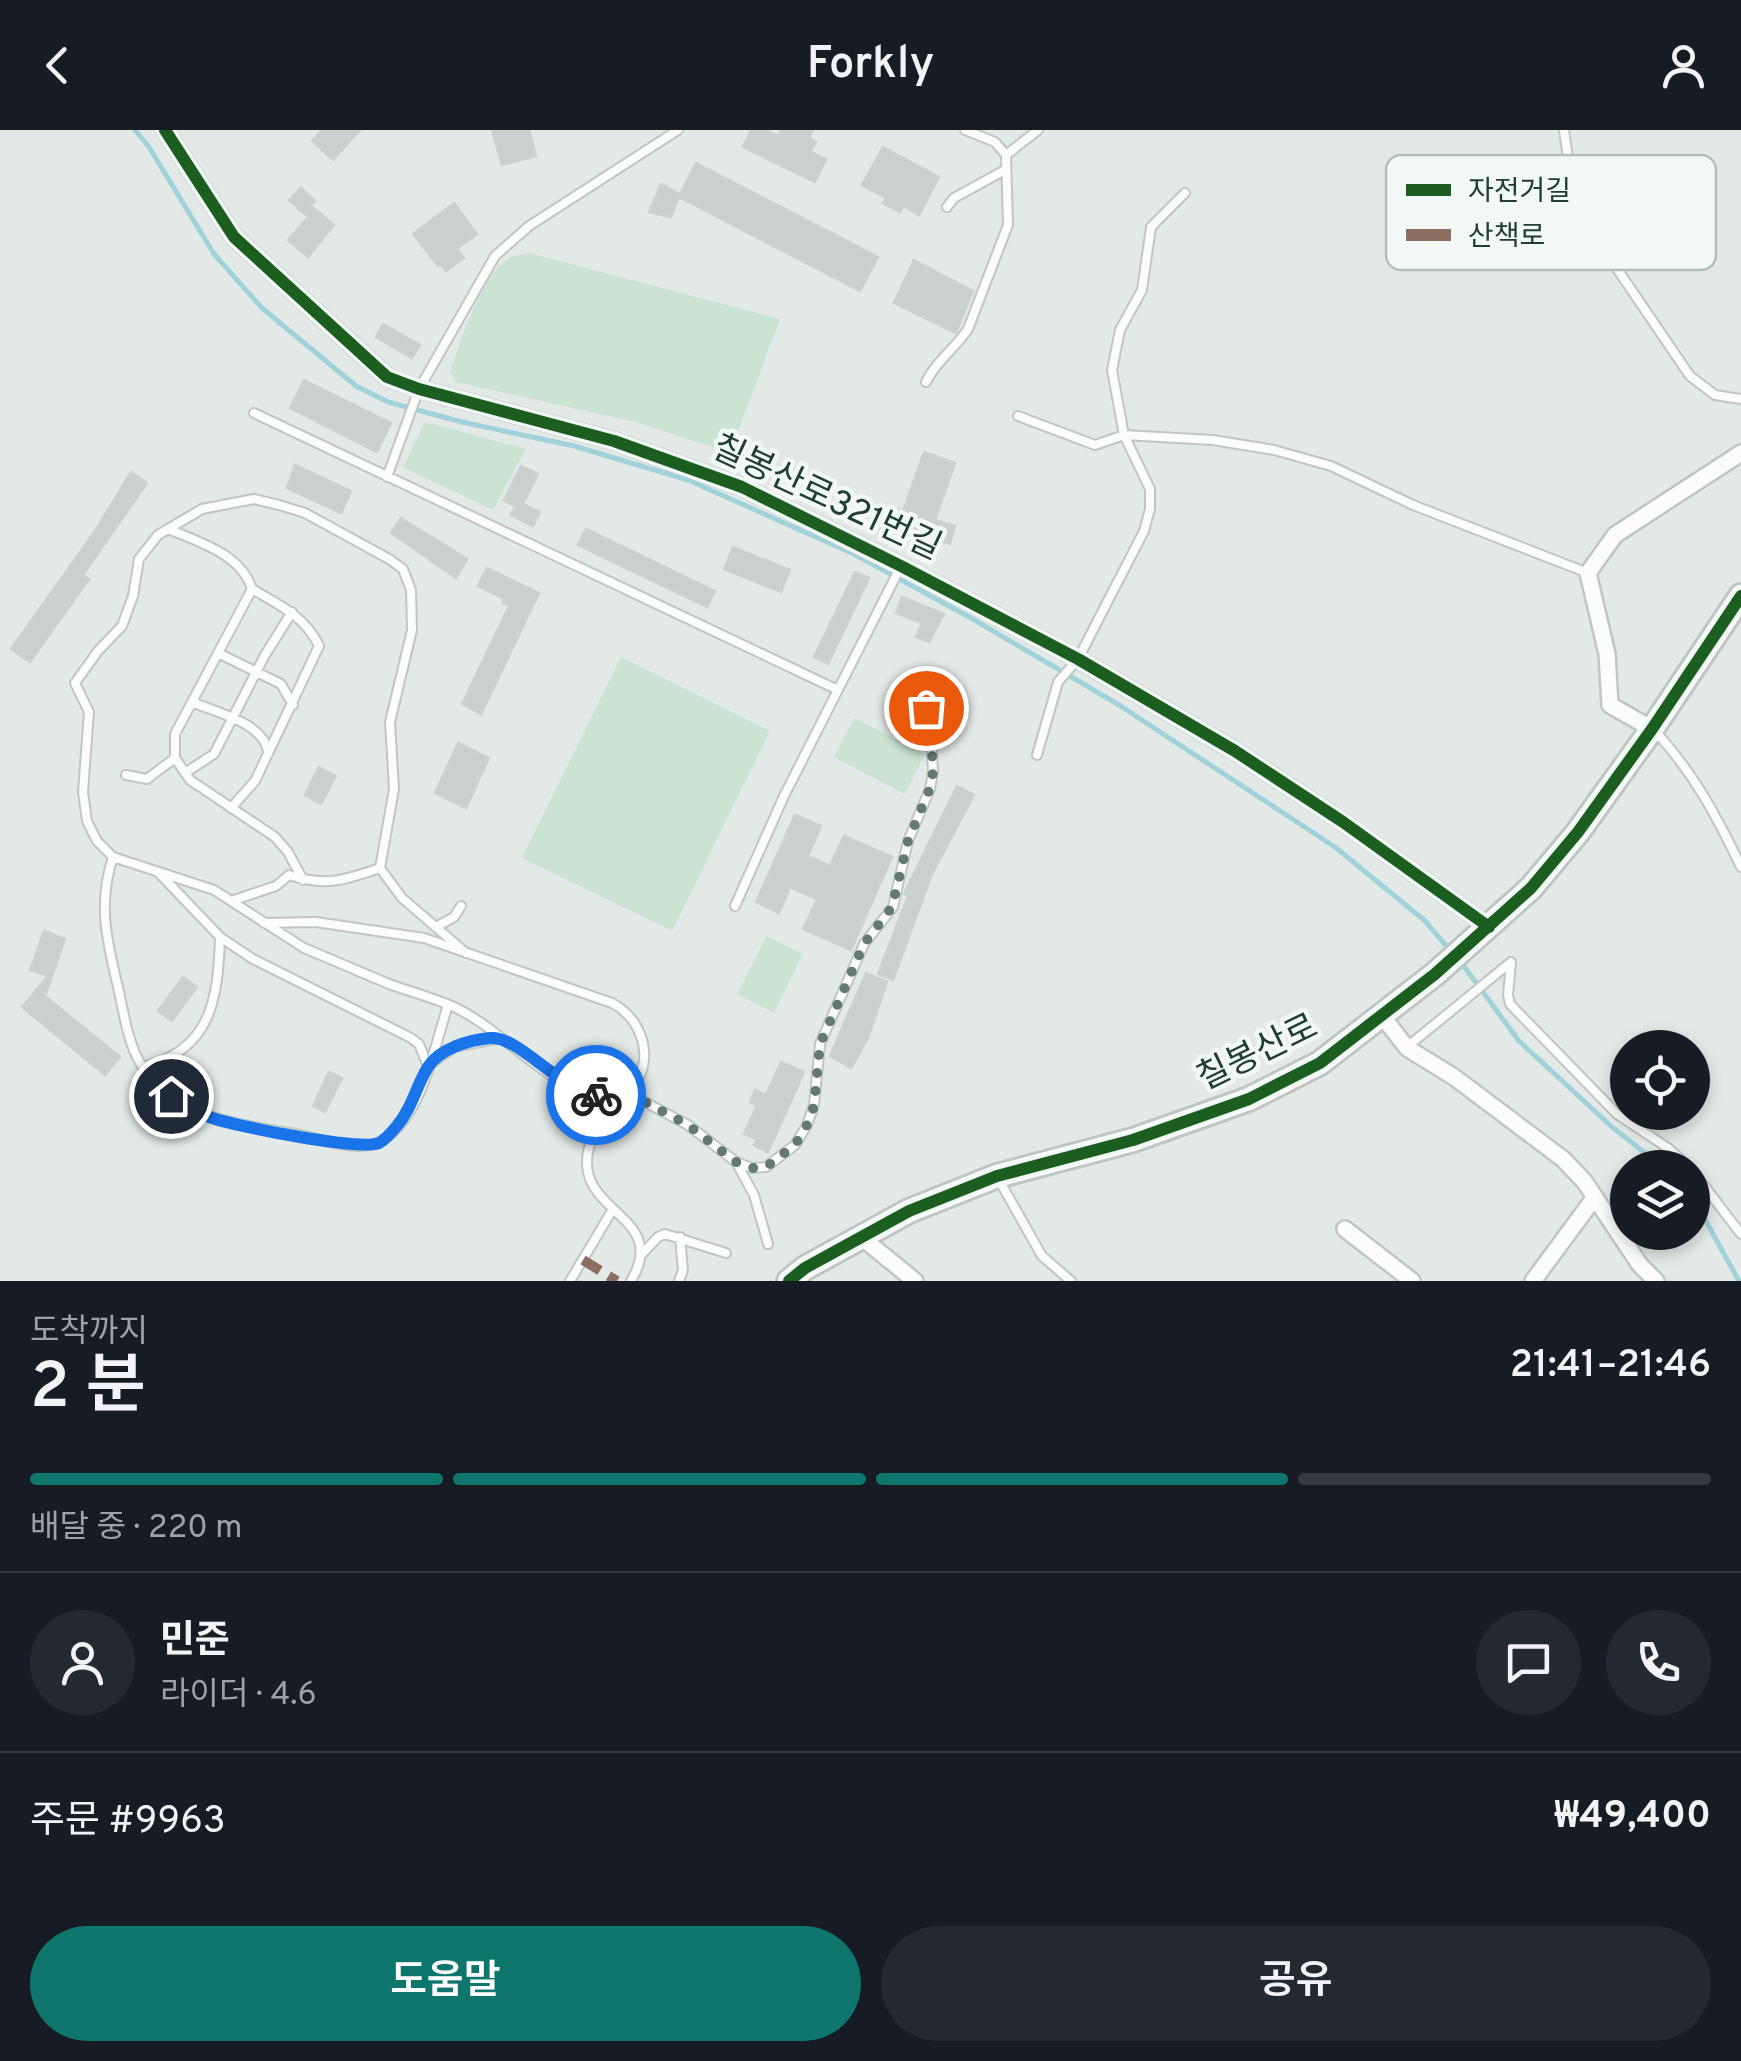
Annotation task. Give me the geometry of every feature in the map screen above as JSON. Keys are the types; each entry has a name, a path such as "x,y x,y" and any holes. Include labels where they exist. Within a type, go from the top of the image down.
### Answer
{"street":[{"name":"칠봉산로321번길","path":"165,130 234,237 388,377 419,389 614,440 742,487 901,566 1250,762 1344,822 1482,934"},
{"path":"1652,729 1610,704 1607,654 1588,573 1616,536 1741,454"},
{"name":"칠봉산로","path":"790,1281 909,1210 997,1176 1133,1140 1249,1099 1320,1063 1435,974 1530,888 1578,832 1741,596"},
{"path":"1383,1017 1406,1048 1507,1115 1563,1159 1595,1197 1640,1265 1656,1281"},
{"path":"1533,1281 1595,1197"},
{"path":"1345,1230 1412,1281"},
{"path":"861,1237 916,1281"}],"lane":[{"path":"387,477 419,389 495,256 507,244 678,130"},
{"path":"926,382 933,367 958,343 976,312 1008,225 1006,155 995,142 965,130"},
{"path":"1006,155 1038,130"},
{"path":"1564,130 1568,155"},
{"path":"947,207 954,198 1005,170"},
{"path":"1037,755 1058,682 1074,662 1137,548 1150,508 1150,489 1124,435 1112,370 1120,330 1142,290 1152,227 1185,193"},
{"path":"1618,270 1690,376 1715,395 1741,399"},
{"path":"254,412 838,690"},
{"path":"1018,416 1095,445 1124,435 1213,440 1274,450 1331,466 1413,505 1588,573"},
{"path":"466,952 402,898 380,868 394,789 390,722 412,630 411,590 403,569 304,513 254,498 202,509 158,535 139,559 133,596 122,626 75,684 89,712 84,792 87,821 97,841 114,856 214,890 304,948 448,1005 506,1038 563,1083 588,1094 609,1097 626,1092 688,1125 736,1162 752,1168 766,1167 795,1145 807,1125 817,1085 820,1044 864,944 892,907 908,841 933,772 932,752 924,728 926,708"},
{"path":"168,529 232,560 247,574 252,588 292,612 312,632 319,646 255,781 231,808"},
{"path":"735,906 784,796 901,566"},
{"path":"252,588 175,734 175,758 190,780 275,837 303,880"},
{"path":"185,772 214,754 292,612"},
{"path":"218,653 281,684 292,705"},
{"path":"192,702 255,729 264,737 268,755"},
{"path":"1652,729 1687,767 1741,867"},
{"path":"126,776 147,779 175,758"},
{"path":"114,856 104,884 104,916 131,1037 152,1082 191,1110 214,1119 364,1146 380,1143 405,1116 428,1066 448,1005"},
{"path":"231,901 276,886 289,876 312,882 344,881 380,868"},
{"path":"158,871 220,938 253,959 410,1038 419,1044 428,1066"},
{"path":"436,928 454,917 461,906"},
{"path":"264,923 334,924 424,938 628,1011 646,1046 643,1065 636,1082 593,1138 588,1152 592,1182 602,1201 631,1227 643,1253"},
{"path":"143,1067 167,1061 196,1040 212,1003 220,938"},
{"path":"1406,1048 1468,1001 1510,962 1510,1004 1617,1114 1670,1150"},
{"path":"428,1066 454,1047 493,1037 506,1038"},
{"path":"736,1162 754,1195 768,1244"},
{"path":"997,1176 1042,1256 1071,1281"},
{"path":"1710,1194 1741,1234"},
{"path":"570,1281 612,1209"},
{"path":"679,1281 683,1249 680,1236"},
{"path":"630,1281 643,1253 658,1237 680,1236 726,1253"}],"green space":[{"path":"529,253 780,319 730,453 635,422 456,382 450,372 488,281 508,258"},
{"path":"425,422 526,449 493,510 403,467"},
{"path":"621,657 770,731 672,931 522,858"},
{"path":"854,718 925,754 905,794 834,757"},
{"path":"767,936 803,954 774,1013 737,994"}],"building":[{"path":"322,130 360,130 333,160 312,141"},
{"path":"492,130 529,130 536,156 502,165"},
{"path":"751,130 765,130 778,136 781,130 813,130 809,138 816,142 811,152 826,159 815,182 743,147"},
{"path":"883,147 939,177 919,215 903,206 900,212 883,203 886,198 862,185"},
{"path":"696,163 878,257 860,291 679,197"},
{"path":"661,184 680,194 671,217 649,212"},
{"path":"301,188 315,201 310,205 334,225 308,257 288,240 308,217 289,200"},
{"path":"454,203 477,234 457,249 464,258 446,271 413,234"},
{"path":"914,260 973,291 956,333 894,303"},
{"path":"383,324 420,345 412,358 376,337"},
{"path":"304,380 391,423 377,452 290,408"},
{"path":"924,452 955,463 935,520 955,526 950,544 870,522 874,504 903,511"},
{"path":"295,465 351,491 341,513 287,488"},
{"path":"521,466 538,474 523,504 540,512 533,526 511,515 515,507 504,500"},
{"path":"131,472 147,483 83,575 89,579 30,662 11,649 95,531"},
{"path":"401,518 467,559 456,578 391,533"},
{"path":"586,529 715,591 707,607 578,545"},
{"path":"733,547 790,570 781,592 724,569"},
{"path":"487,568 539,593 481,714 462,704 509,606 503,603 505,599 478,586"},
{"path":"855,572 869,578 828,664 814,657"},
{"path":"902,597 944,614 929,642 916,637 922,623 896,613"},
{"path":"458,743 489,758 466,808 435,793"},
{"path":"319,767 336,776 321,804 305,795"},
{"path":"957,786 974,795 932,874 893,980 878,974 908,896 904,894"},
{"path":"795,815 821,826 808,856 830,866 844,836 892,857 851,950 803,929 817,899 790,887 779,913 756,902"},
{"path":"44,931 65,939 45,996 120,1057 105,1075 22,1007 48,976 30,970"},
{"path":"866,973 887,982 868,1038 851,1068 830,1056"},
{"path":"183,977 197,987 172,1021 158,1011"},
{"path":"781,1062 804,1072 768,1152 754,1145 757,1139 744,1134 757,1105 750,1102 755,1090 766,1095"},
{"path":"329,1072 342,1078 325,1112 313,1106"}],"waterway":[{"path":"135,130 214,254 262,308 356,386 388,402 574,446 688,480 854,554 1119,705 1335,847 1424,920 1449,949"},
{"path":"1460,961 1519,1041 1641,1150"},
{"path":"1710,1229 1739,1281"}],"marked path":[{"path":"583,1260 617,1281"}],"cycle path":[{"path":"165,130 234,237 387,377 614,441 742,487 901,566 1078,659 1235,751 1343,822 1489,927"},
{"path":"789,1281 805,1268 909,1211 997,1176 1133,1140 1249,1099 1320,1063 1435,974 1531,888 1578,832 1741,596"}],"way so far":[{"path":"596,1095 609,1097 626,1092 688,1125 736,1162 752,1168 766,1167 795,1145 814,1106 820,1044 864,944 892,907 908,841 930,788 932,752 924,728 926,708"}],"route":[{"path":"171,1096 214,1119 364,1146 380,1143 392,1133 414,1100 428,1066 436,1059 454,1047 493,1037 506,1038 563,1083 596,1095"}]}
